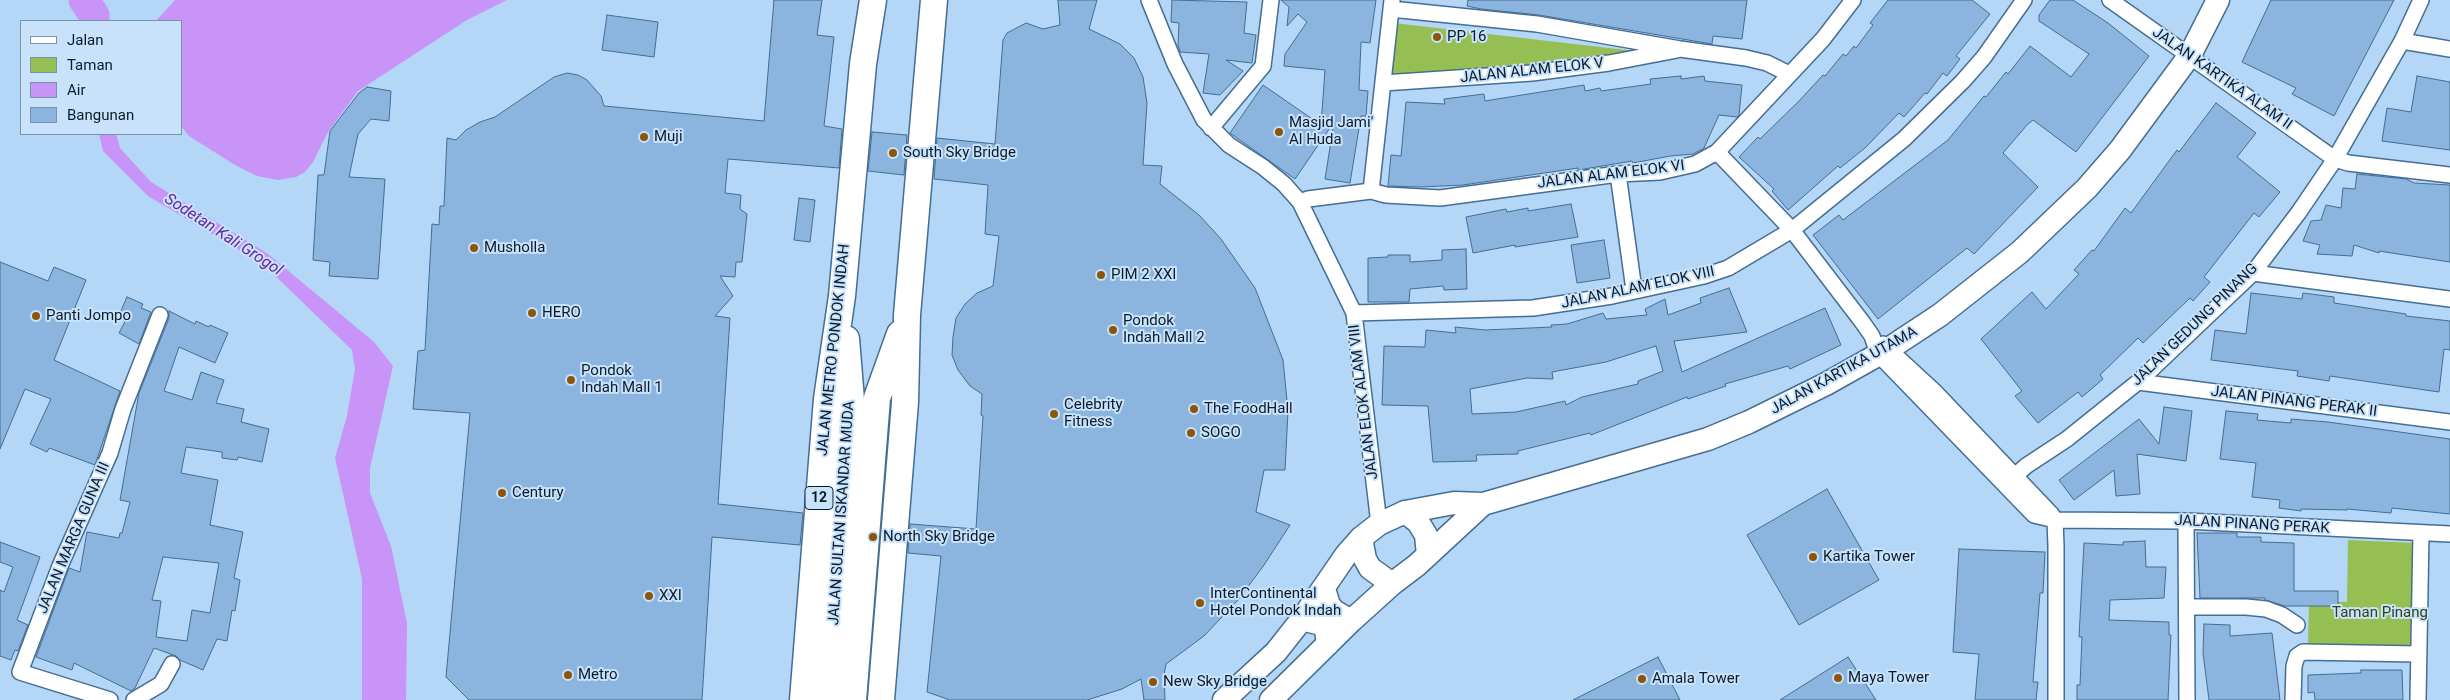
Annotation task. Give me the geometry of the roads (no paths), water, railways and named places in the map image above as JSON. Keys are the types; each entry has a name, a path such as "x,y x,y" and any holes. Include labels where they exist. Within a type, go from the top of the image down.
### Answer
{"highway":[{"name":"JALAN METRO PONDOK INDAH","path":"803,700 827,399 842,296 863,64 874,0"},
{"path":"881,700 905,402 906,315 934,0"},
{"name":"JALAN SULTAN ISKANDAR MUDA","path":"829,700 852,400 842,296"},
{"name":"JALAN SULTAN ISKANDAR MUDA","path":"853,700 877,398 906,315"}],"main road":[{"name":"JALAN KARTIKA UTAMA","path":"1224,700 1263,666 1302,619 1361,538 1379,524 1405,512 1454,503 1483,504 1708,439 1757,418 1826,384 1880,346 1940,315 2020,252 2087,188 2120,150 2190,55 2218,0"},
{"name":"JALAN KARTIKA UTAMA","path":"1271,700 1351,621 1428,555 1483,504"},
{"path":"1405,512 1418,522 1426,535 1428,555"},
{"path":"1361,538 1365,559 1370,568 1392,584"},
{"path":"1324,589 1329,605 1334,611 1351,621"},
{"path":"1302,619 1321,624 1326,630 1328,644"}],"street":[{"path":"1149,0 1174,64 1211,128 1242,155 1270,173 1300,202"},
{"path":"1211,128 1263,66 1271,0"},
{"name":"JALAN ALAM ELOK VI","path":"1300,202 1371,191 1386,195 1440,198 1618,174 1660,172 1695,164 1718,152 1823,39 1854,0"},
{"name":"JALAN ALAM ELOK VIII","path":"1354,313 1533,308 1612,296 1704,276 1728,268 1792,230 1904,139 1942,103 1984,57 2024,0"},
{"name":"JALAN KARTIKA ALAM II","path":"2110,0 2335,159"},
{"name":"JALAN GEDUNG PINANG","path":"2010,480 2067,439 2138,382 2253,273 2299,212 2335,159 2402,41 2421,0"},
{"path":"1371,191 1391,4"},
{"name":"JALAN ALAM ELOK V","path":"1391,4 1537,24 1680,49 1746,58 1767,63 1789,74"},
{"path":"2402,41 2450,50"},
{"name":"JALAN ALAM ELOK V","path":"1383,83 1532,74 1660,55 1680,49"},
{"name":"JALAN PINANG PERAK","path":"1718,152 1792,230 1880,346 2010,480 2034,515 2055,520 2186,521 2450,534"},
{"path":"2335,159 2348,163 2450,175"},
{"path":"1618,174 1634,290"},
{"name":"JALAN ELOK ALAM VIII","path":"1300,202 1354,313 1379,524"},
{"path":"2253,273 2450,298"},
{"name":"JALAN MARGA GUNA III","path":"110,700 20,672 60,566 110,454 123,409 160,315"},
{"name":"JALAN PINANG PERAK II","path":"2138,382 2450,422"},
{"path":"2055,520 2056,700"},
{"path":"2186,521 2188,607 2187,700"},
{"path":"2418,700 2421,533"},
{"path":"2188,607 2266,609 2282,615 2297,625"},
{"path":"2293,700 2294,666 2297,656 2303,652 2418,654"},
{"path":"134,700 160,684 172,664"}],"water":[{"path":"175,0 507,0 467,20 358,91 328,132 313,162 305,172 296,177 278,180 257,176 235,165 189,136 182,127 182,20 157,20"},
{"path":"99,135 116,135 120,148 151,182 268,254 374,342 393,366 370,468 370,493 391,546 407,623 406,700 362,700 362,579 335,458 347,416 355,369 352,350 263,264 148,196 103,151"}],"waterway":[{"name":"Sodetan Kali Grogol","path":"84,0 94,15 94,20"}],"place":[{"name":"PP 16","path":"1437,37"},
{"name":"Masjid Jami' Al Huda","path":"1279,132"},
{"name":"Muji","path":"644,137"},
{"name":"South Sky Bridge","path":"893,153"},
{"name":"Musholla","path":"474,248"},
{"name":"PIM 2 XXI","path":"1101,275"},
{"name":"HERO","path":"532,313"},
{"name":"Panti Jompo","path":"36,316"},
{"name":"Pondok Indah Mall 2","path":"1113,330"},
{"name":"Pondok Indah Mall 1","path":"571,380"},
{"name":"The FoodHall","path":"1194,409"},
{"name":"Celebrity Fitness","path":"1054,414"},
{"name":"SOGO","path":"1191,433"},
{"name":"Century","path":"502,493"},
{"name":"North Sky Bridge","path":"873,537"},
{"name":"Kartika Tower","path":"1813,557"},
{"name":"XXI","path":"649,596"},
{"name":"InterContinental Hotel Pondok Indah","path":"1200,603"},
{"name":"Metro","path":"568,675"},
{"name":"Maya Tower","path":"1838,678"},
{"name":"Amala Tower","path":"1642,679"},
{"name":"New Sky Bridge","path":"1153,682"}],"park label":[{"name":"Taman Pinang","path":"2380,613"}]}
